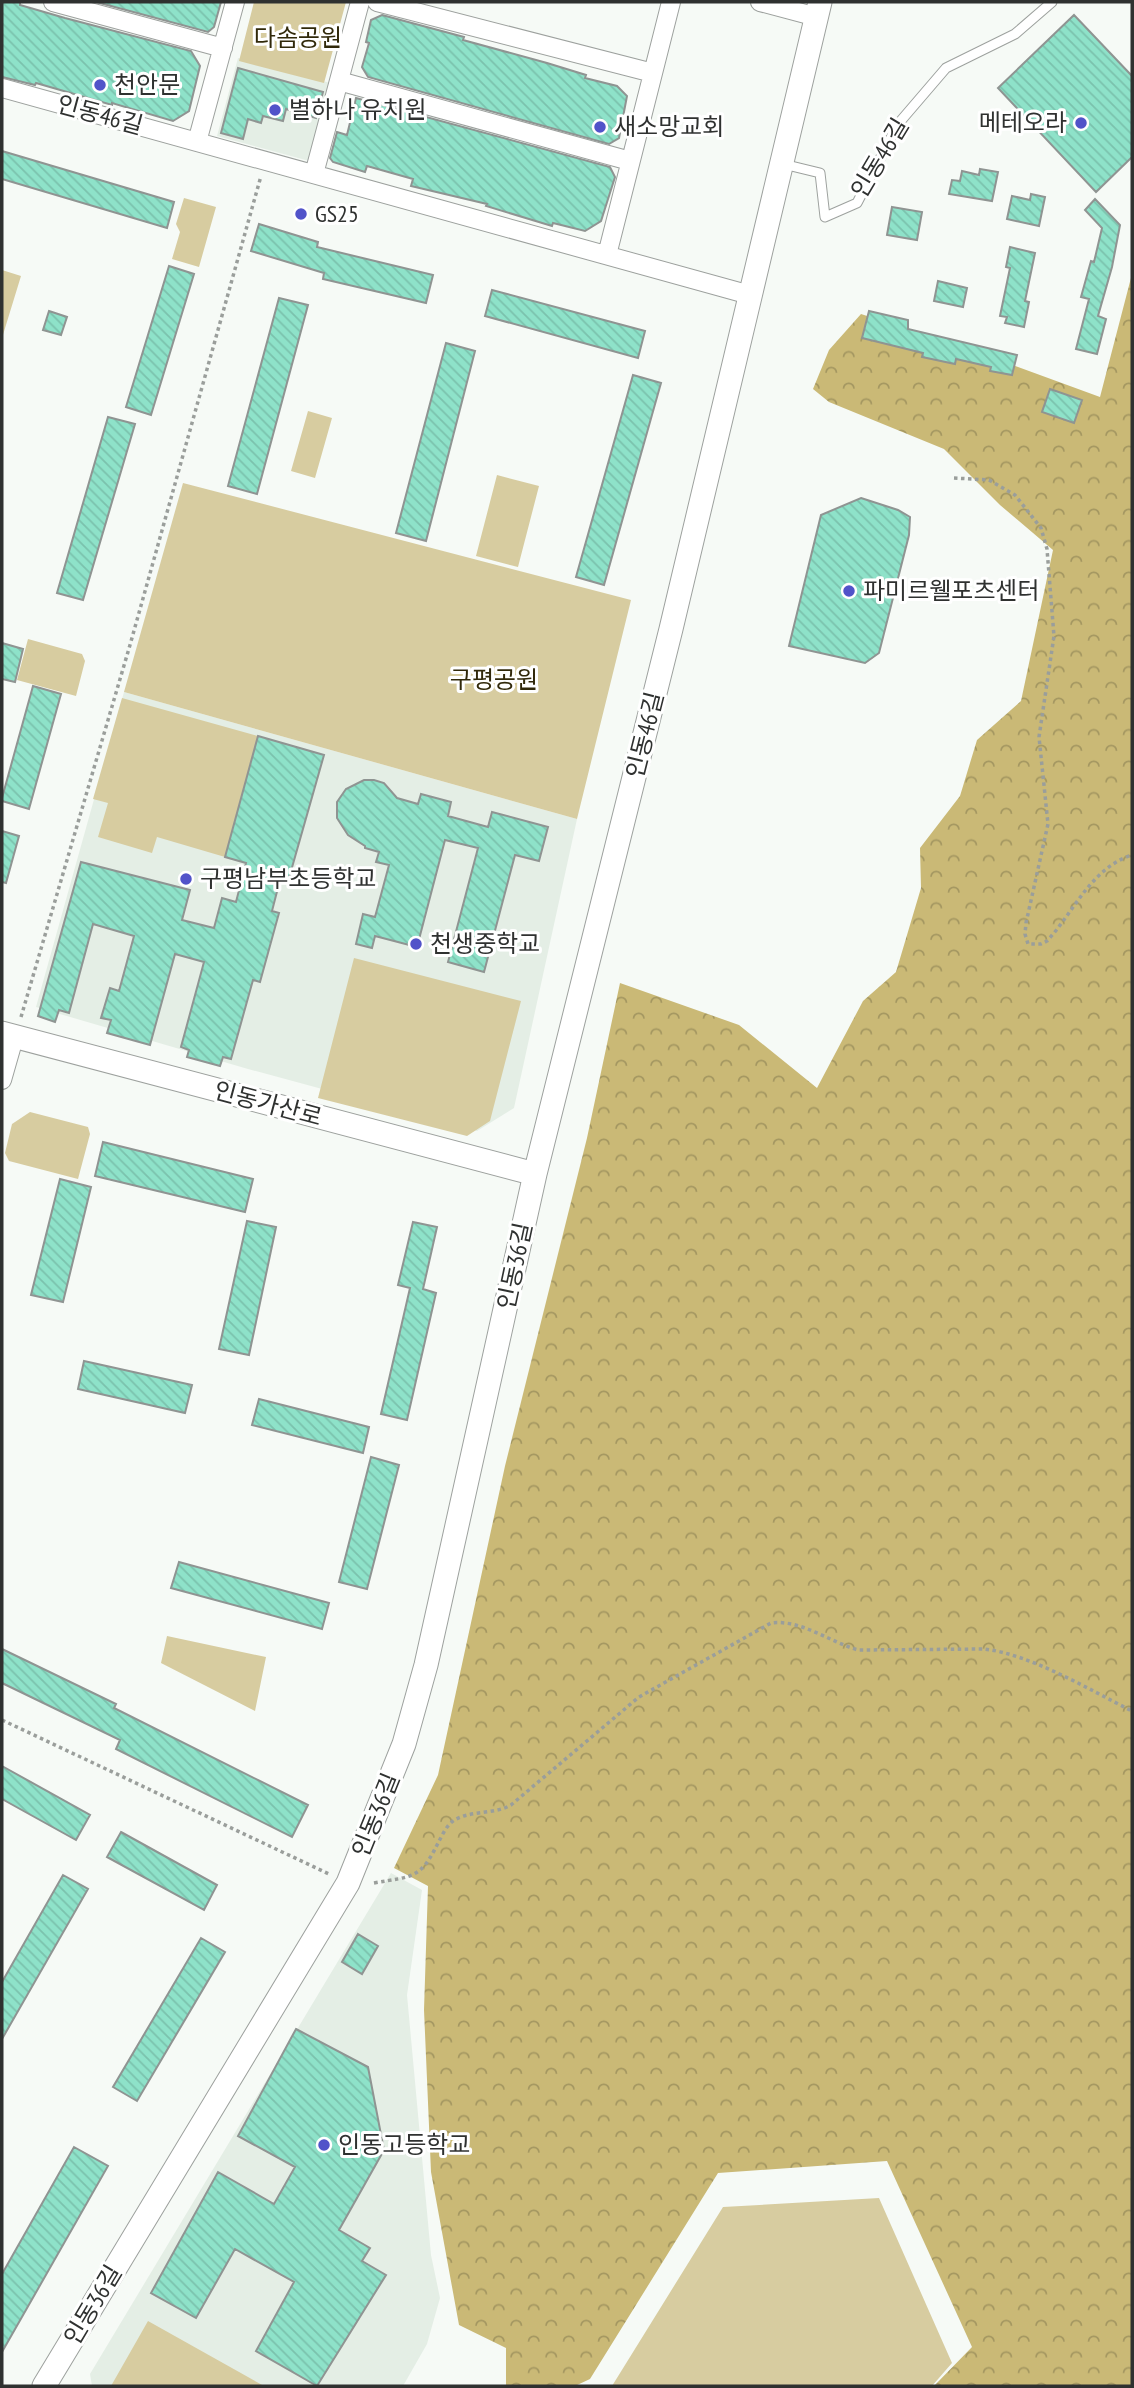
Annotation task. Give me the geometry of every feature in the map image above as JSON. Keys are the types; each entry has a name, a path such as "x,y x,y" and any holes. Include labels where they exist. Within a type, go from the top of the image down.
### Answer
{"street":[{"path":"53,2 223,47"},
{"path":"197,142 235,2"},
{"path":"314,174 360,2"},
{"path":"377,2 653,73"},
{"path":"607,255 671,2"},
{"path":"760,2 818,9"},
{"name":"인동46길","path":"535,1174 671,629 818,9"},
{"path":"339,81 630,161"},
{"name":"인동46길","path":"2,88 750,295"},
{"path":"2,1080 8,1035"},
{"name":"인동가산로","path":"8,1035 535,1174"},
{"name":"인동36길","path":"44,2386 348,1883 404,1744 426,1665 535,1174"}],"lane":[{"name":"인동46길","path":"783,164 820,173 825,218 857,203 898,124 946,68 1015,34 1052,2"}],"path":[{"path":"8,1035 130,645 265,161"},
{"path":"954,478 989,480 1015,495 1041,528 1047,549 1054,636 1039,737 1048,824 1026,923 1028,944 1047,941 1097,876 1132,855"},
{"path":"374,1883 420,1872 428,1864 443,1833 452,1822 466,1816 496,1812 511,1805 639,1697 771,1623 781,1622 796,1626 858,1650 1004,1651 1132,1711"},
{"path":"2,1720 348,1883"}],"shaded area":[{"name":"별하나 유치원","path":"238,58 334,84 313,162 217,136"},
{"path":"124,692 577,819 514,1108 477,1131 248,1069 36,1007"},
{"name":"인동고등학교","path":"391,1873 422,1890 407,1995 431,2255 440,2298 427,2344 403,2386 92,2386 90,2374"}],"green space":[{"name":"다솜공원","path":"254,2 346,2 324,83 239,61"},
{"path":"184,198 216,207 199,267 172,259 180,232 176,224"},
{"path":"2,270 21,276 2,338"},
{"path":"1132,274 1132,2386 934,2386 972,2347 887,2161 718,2173 590,2379 575,2386 506,2386 506,2348 459,2325 431,2172 424,2010 428,1886 394,1868 438,1775 505,1466 587,1138 620,983 739,1025 817,1088 863,1001 896,972 921,888 920,848 960,796 977,740 1021,701 1053,550 1000,505 944,449 829,402 813,389 829,350 861,314 977,352 1100,397"},
{"path":"308,411 332,418 315,478 291,471"},
{"path":"497,475 539,486 518,567 476,556"},
{"name":"구평공원","path":"183,483 631,600 577,819 124,692"},
{"path":"28,639 82,654 85,661 76,696 17,680"},
{"path":"122,698 258,736 225,857 157,837 152,853 98,837 108,803 93,799"},
{"path":"354,958 521,1001 490,1121 467,1136 318,1098"},
{"path":"30,1112 88,1127 90,1134 78,1179 9,1161 5,1153 12,1124"},
{"path":"167,1636 266,1657 255,1711 161,1663"},
{"path":"879,2198 952,2363 932,2386 612,2386 723,2207"},
{"path":"148,2321 264,2386 111,2386"}],"building":[{"path":"2,2 20,2 20,5 65,18 191,51 200,66 189,111 173,121 36,83 35,85 2,77"},
{"path":"96,2 221,2 214,27 208,32"},
{"path":"382,15 464,37 463,40 617,86 627,96 619,138 609,144 368,77 362,67 369,43 366,42 371,20"},
{"name":"메테오라","path":"1074,15 1132,76 1132,157 1096,192 998,88"},
{"path":"238,68 323,92 316,118 286,109 283,121 263,116 261,123 248,119 243,139 221,133"},
{"path":"356,98 610,167 615,177 601,221 585,231 553,223 552,226 486,206 487,204 411,186 413,179 367,166 365,172 333,162 330,158 337,132 347,135"},
{"path":"2,151 174,202 167,228 2,179"},
{"path":"980,169 998,172 992,201 949,194 952,180 960,181 962,171 979,175"},
{"path":"1031,194 1045,197 1039,226 1007,219 1012,196 1030,200"},
{"path":"1095,199 1120,225 1098,316 1106,319 1097,354 1076,349 1089,299 1081,297 1091,261 1094,262 1102,228 1085,210"},
{"path":"892,207 922,212 917,240 887,235"},
{"path":"259,224 318,242 317,247 433,275 426,303 323,279 324,273 251,251"},
{"path":"1010,247 1035,253 1025,301 1029,302 1024,327 1005,323 1007,317 1000,316 1010,268 1006,267"},
{"path":"169,266 194,274 151,415 126,407"},
{"path":"938,281 967,288 963,307 934,301"},
{"path":"492,290 645,331 638,358 485,316"},
{"path":"279,298 308,305 257,494 228,486"},
{"path":"49,311 67,317 61,335 43,330"},
{"path":"869,311 908,320 908,329 1017,355 1012,375 990,371 991,367 956,359 955,364 922,357 923,353 862,338"},
{"path":"446,343 475,351 426,541 396,533"},
{"path":"633,375 661,383 604,585 576,577"},
{"path":"1050,389 1082,400 1074,423 1042,412"},
{"path":"108,417 135,424 83,600 57,593"},
{"name":"파미르웰포츠센터","path":"861,498 898,510 910,517 909,535 879,653 865,663 789,646 821,515"},
{"path":"2,643 23,649 15,682 2,679"},
{"path":"33,686 61,694 29,809 2,801 2,798"},
{"path":"258,736 324,755 289,878 281,876 272,911 279,913 260,982 253,980 231,1059 223,1057 220,1066 187,1057 189,1050 181,1047 204,962 175,954 150,1045 107,1033 111,1020 101,1018 110,988 119,991 134,936 93,924 69,1013 59,1010 55,1022 38,1016 81,862 190,890 182,920 214,928 222,898 236,902 246,863 225,857"},
{"path":"364,780 384,783 397,798 418,804 421,794 451,802 448,816 488,827 492,812 548,827 539,861 515,855 484,972 448,962 478,848 445,840 417,947 375,936 372,948 356,944 363,914 375,917 389,865 376,862 379,852 365,848 348,835 337,818 337,802 346,789"},
{"path":"2,831 19,836 6,883 2,882"},
{"path":"103,1142 253,1179 245,1212 95,1176"},
{"path":"60,1179 91,1187 63,1302 31,1295"},
{"path":"247,1221 276,1227 249,1355 219,1349"},
{"path":"413,1222 437,1227 423,1289 436,1293 407,1420 381,1414 410,1288 398,1285"},
{"path":"84,1361 192,1385 185,1413 78,1389"},
{"path":"259,1399 369,1427 363,1453 252,1425"},
{"path":"371,1457 399,1465 367,1589 339,1582"},
{"path":"179,1562 329,1603 322,1629 171,1588"},
{"path":"2,1649 116,1704 114,1708 308,1805 292,1837 116,1749 120,1740 2,1683"},
{"path":"2,1766 90,1815 76,1840 2,1799"},
{"path":"121,1832 217,1885 204,1910 107,1857"},
{"path":"63,1875 88,1889 2,2039 2,1982"},
{"path":"358,1934 378,1946 362,1974 342,1962"},
{"path":"201,1938 225,1952 137,2101 113,2087"},
{"path":"296,2029 368,2067 384,2150 339,2230 370,2248 362,2261 386,2275 317,2386 256,2351 294,2282 235,2249 196,2318 151,2293 218,2172 274,2204 295,2167 238,2136"},
{"path":"74,2147 108,2166 2,2352 2,2274"}],"place":[{"name":"천안문","path":"100,85"},
{"name":"별하나 유치원","path":"275,110"},
{"name":"메테오라","path":"1081,123"},
{"name":"새소망교회","path":"600,127"},
{"name":"GS25","path":"301,214"},
{"name":"파미르웰포츠센터","path":"849,591"},
{"name":"구평남부초등학교","path":"186,879"},
{"name":"천생중학교","path":"416,944"},
{"name":"인동고등학교","path":"324,2145"}]}
